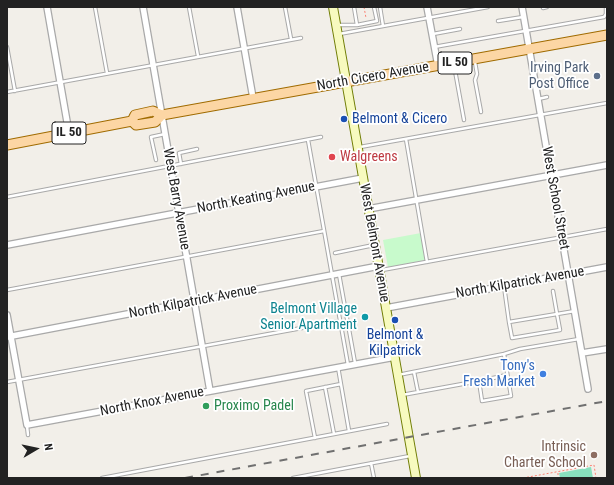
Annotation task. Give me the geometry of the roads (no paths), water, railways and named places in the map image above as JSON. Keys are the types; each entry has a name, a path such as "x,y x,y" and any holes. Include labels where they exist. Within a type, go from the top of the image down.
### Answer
{"main road":[{"name":"West Belmont Avenue","path":"333,7 416,478"},
{"name":"North Cicero Avenue","path":"7,145 132,121 136,125 155,122 162,115 607,35"}],"street":[{"path":"47,7 69,133"},
{"name":"West Barry Avenue","path":"143,7 210,391"},
{"path":"237,7 253,98"},
{"path":"427,7 438,66"},
{"name":"West School Street","path":"522,7 588,389"},
{"path":"368,208 607,165"},
{"name":"North Keating Avenue","path":"7,245 363,178"},
{"name":"North Kilpatrick Avenue","path":"386,308 607,267"},
{"name":"North Kilpatrick Avenue","path":"9,337 332,275 379,268"},
{"path":"7,315 9,337 27,425"},
{"path":"582,353 607,349"},
{"name":"North Knox Avenue","path":"27,425 395,357"}],"lane":[{"path":"95,7 107,74"},
{"path":"189,7 198,56"},
{"path":"286,7 291,39"},
{"path":"354,7 357,25"},
{"path":"337,30 377,21 374,7"},
{"path":"380,7 383,26"},
{"path":"337,30 383,26 475,8 488,7"},
{"path":"543,8 547,7"},
{"path":"434,48 604,16 606,14 606,7"},
{"path":"498,21 524,17"},
{"path":"432,34 460,30"},
{"path":"7,92 301,38"},
{"path":"7,46 15,91"},
{"path":"474,59 477,74 475,80 481,112"},
{"path":"454,63 464,120"},
{"path":"532,69 541,67"},
{"path":"535,83 544,82"},
{"path":"538,98 547,97"},
{"path":"358,148 607,103"},
{"path":"156,160 151,137 165,134"},
{"path":"7,197 322,138"},
{"path":"406,139 427,262"},
{"path":"308,140 348,365"},
{"path":"181,164 179,153 198,149"},
{"path":"379,268 427,262 607,229"},
{"path":"7,290 324,231"},
{"path":"335,253 375,245"},
{"path":"339,274 355,364"},
{"path":"504,286 512,338 560,330 554,291"},
{"path":"509,322 575,311"},
{"path":"7,382 340,320"},
{"path":"398,375 504,354 520,349 580,339"},
{"path":"479,381 482,401 511,396 504,354"},
{"path":"338,367 349,431"},
{"path":"414,372 418,392"},
{"path":"401,395 507,375"},
{"path":"315,438 306,391 341,384"},
{"path":"325,387 334,434"},
{"path":"102,478 387,424"},
{"path":"27,425 28,435"},
{"path":"293,478 412,455"},
{"path":"371,463 374,478"}],"railway":[{"path":"185,478 607,401"}],"place":[{"name":"Irving Park Post Office","path":"597,76"},
{"name":"Belmont & Cicero","path":"344,119"},
{"name":"Walgreens","path":"332,157"},
{"name":"Belmont Village Senior Apartment","path":"365,317"},
{"name":"Belmont & Kilpatrick","path":"395,320"},
{"name":"Tony's Fresh Market","path":"543,374"},
{"name":"Proximo Padel","path":"206,406"},
{"name":"Intrinsic Charter School","path":"594,455"}]}
